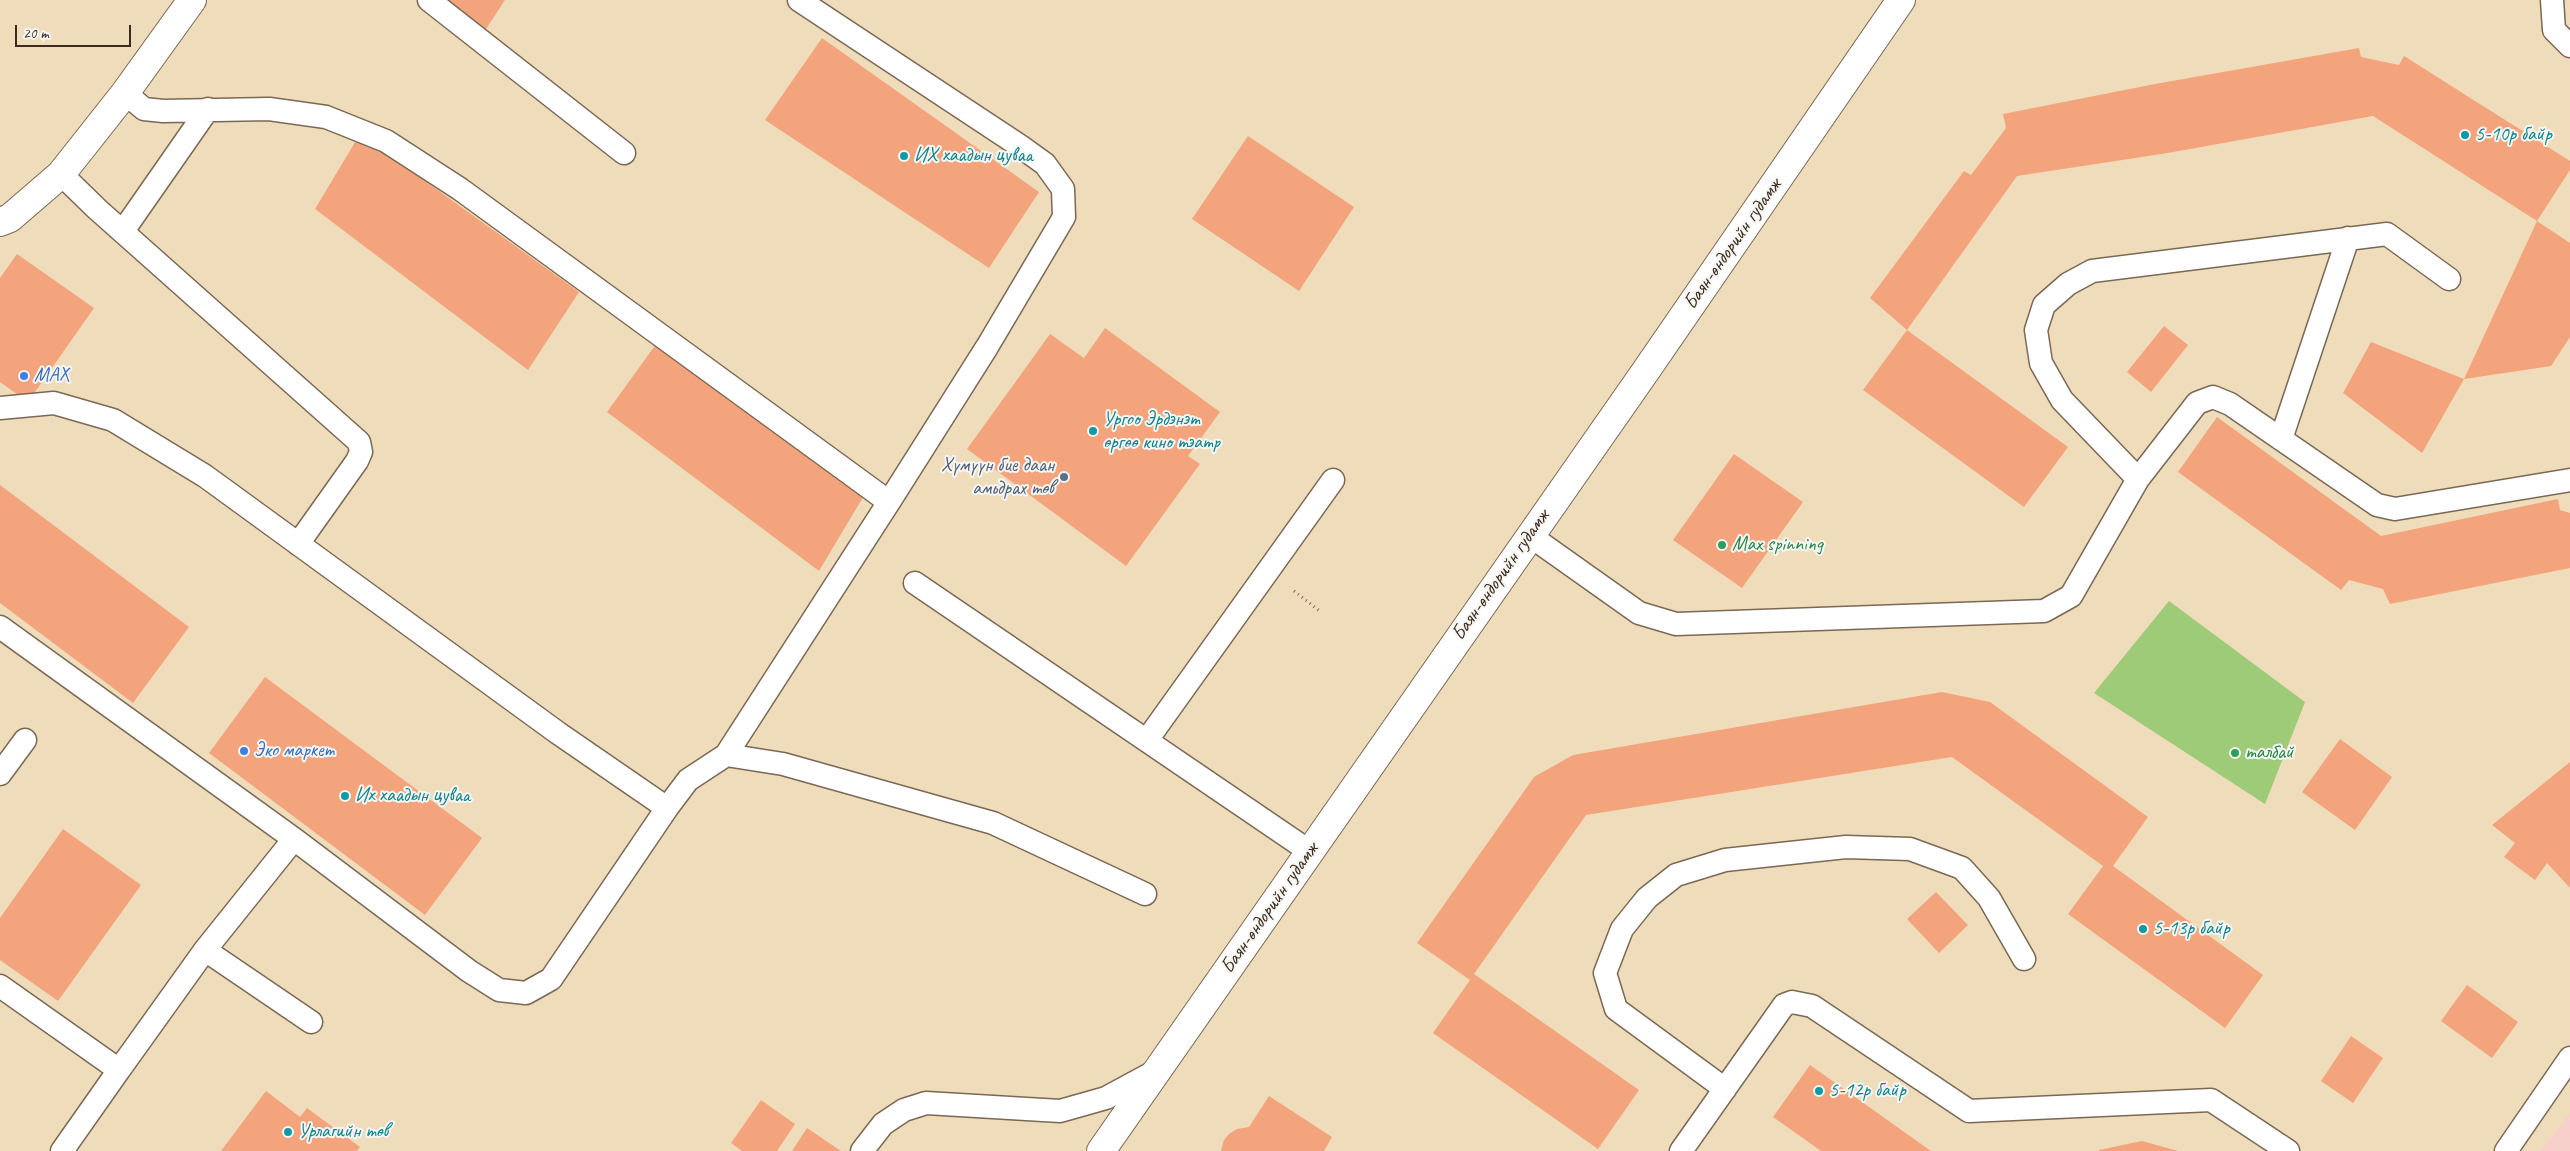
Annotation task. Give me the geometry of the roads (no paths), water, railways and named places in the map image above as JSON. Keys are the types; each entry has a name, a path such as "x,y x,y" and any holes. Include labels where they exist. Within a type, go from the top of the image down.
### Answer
{"street":[{"path":"0,222 10,218 61,174 125,93 192,0"},
{"name":"Баян-өндорийн гудамж","path":"1102,1151 1529,535 1645,372 1900,0"}],"lane":[{"path":"429,0 624,153"},
{"path":"0,627 294,839 469,971 500,990 526,993 550,979 688,780 726,755 987,347 1064,217 1063,189 1044,164 1020,146 799,0"},
{"path":"2552,0 2554,30 2570,46"},
{"path":"125,93 144,108 163,112 208,109 269,109 326,117 386,141 460,188 889,502"},
{"path":"123,231 208,109"},
{"path":"61,174 359,442 361,452 358,461 298,544"},
{"path":"2138,479 2062,400 2041,363 2036,330 2044,305 2068,284 2092,271 2387,234 2449,279"},
{"path":"2281,439 2348,238"},
{"path":"1529,535 1639,613 1676,624 2044,611 2071,596 2138,479 2197,403 2213,397 2230,404 2377,505 2395,509 2570,480"},
{"path":"0,408 54,403 113,420 205,476 550,727 667,808"},
{"path":"1147,740 1333,480"},
{"path":"915,583 1309,851"},
{"path":"0,774 24,740"},
{"path":"726,755 784,764 993,823 1145,894"},
{"path":"62,1151 205,950 294,839"},
{"path":"1724,1089 1616,1009 1605,973 1622,929 1647,898 1676,875 1725,860 1846,847 1910,849 1962,868 1989,898 2024,959"},
{"path":"205,950 311,1022"},
{"path":"0,986 119,1070"},
{"path":"1682,1151 1784,1005 1801,1003 1812,1006 1969,1110 2211,1100 2288,1151"},
{"path":"2506,1151 2570,1058"},
{"path":"862,1151 883,1124 904,1110 926,1103 1060,1111 1106,1098 1156,1071"}],"place":[{"name":"5-10р байр","path":"2465,135"},
{"name":"ИХ хаадын цуваа","path":"904,156"},
{"name":"МАХ","path":"24,376"},
{"name":"Ургоо Эрдэнэт өргөө кино тэатр","path":"1093,431"},
{"name":"Хүмүүн бие даан амьдрах төв","path":"1064,477"},
{"name":"Max spinning","path":"1722,545"},
{"name":"Эко маркет","path":"244,751"},
{"name":"талбай","path":"2235,753"},
{"name":"Их хаадын цуваа","path":"345,796"},
{"name":"5-13р байр","path":"2143,929"},
{"name":"5-12р байр","path":"1819,1091"},
{"name":"Урлагийн төв","path":"288,1132"}]}
